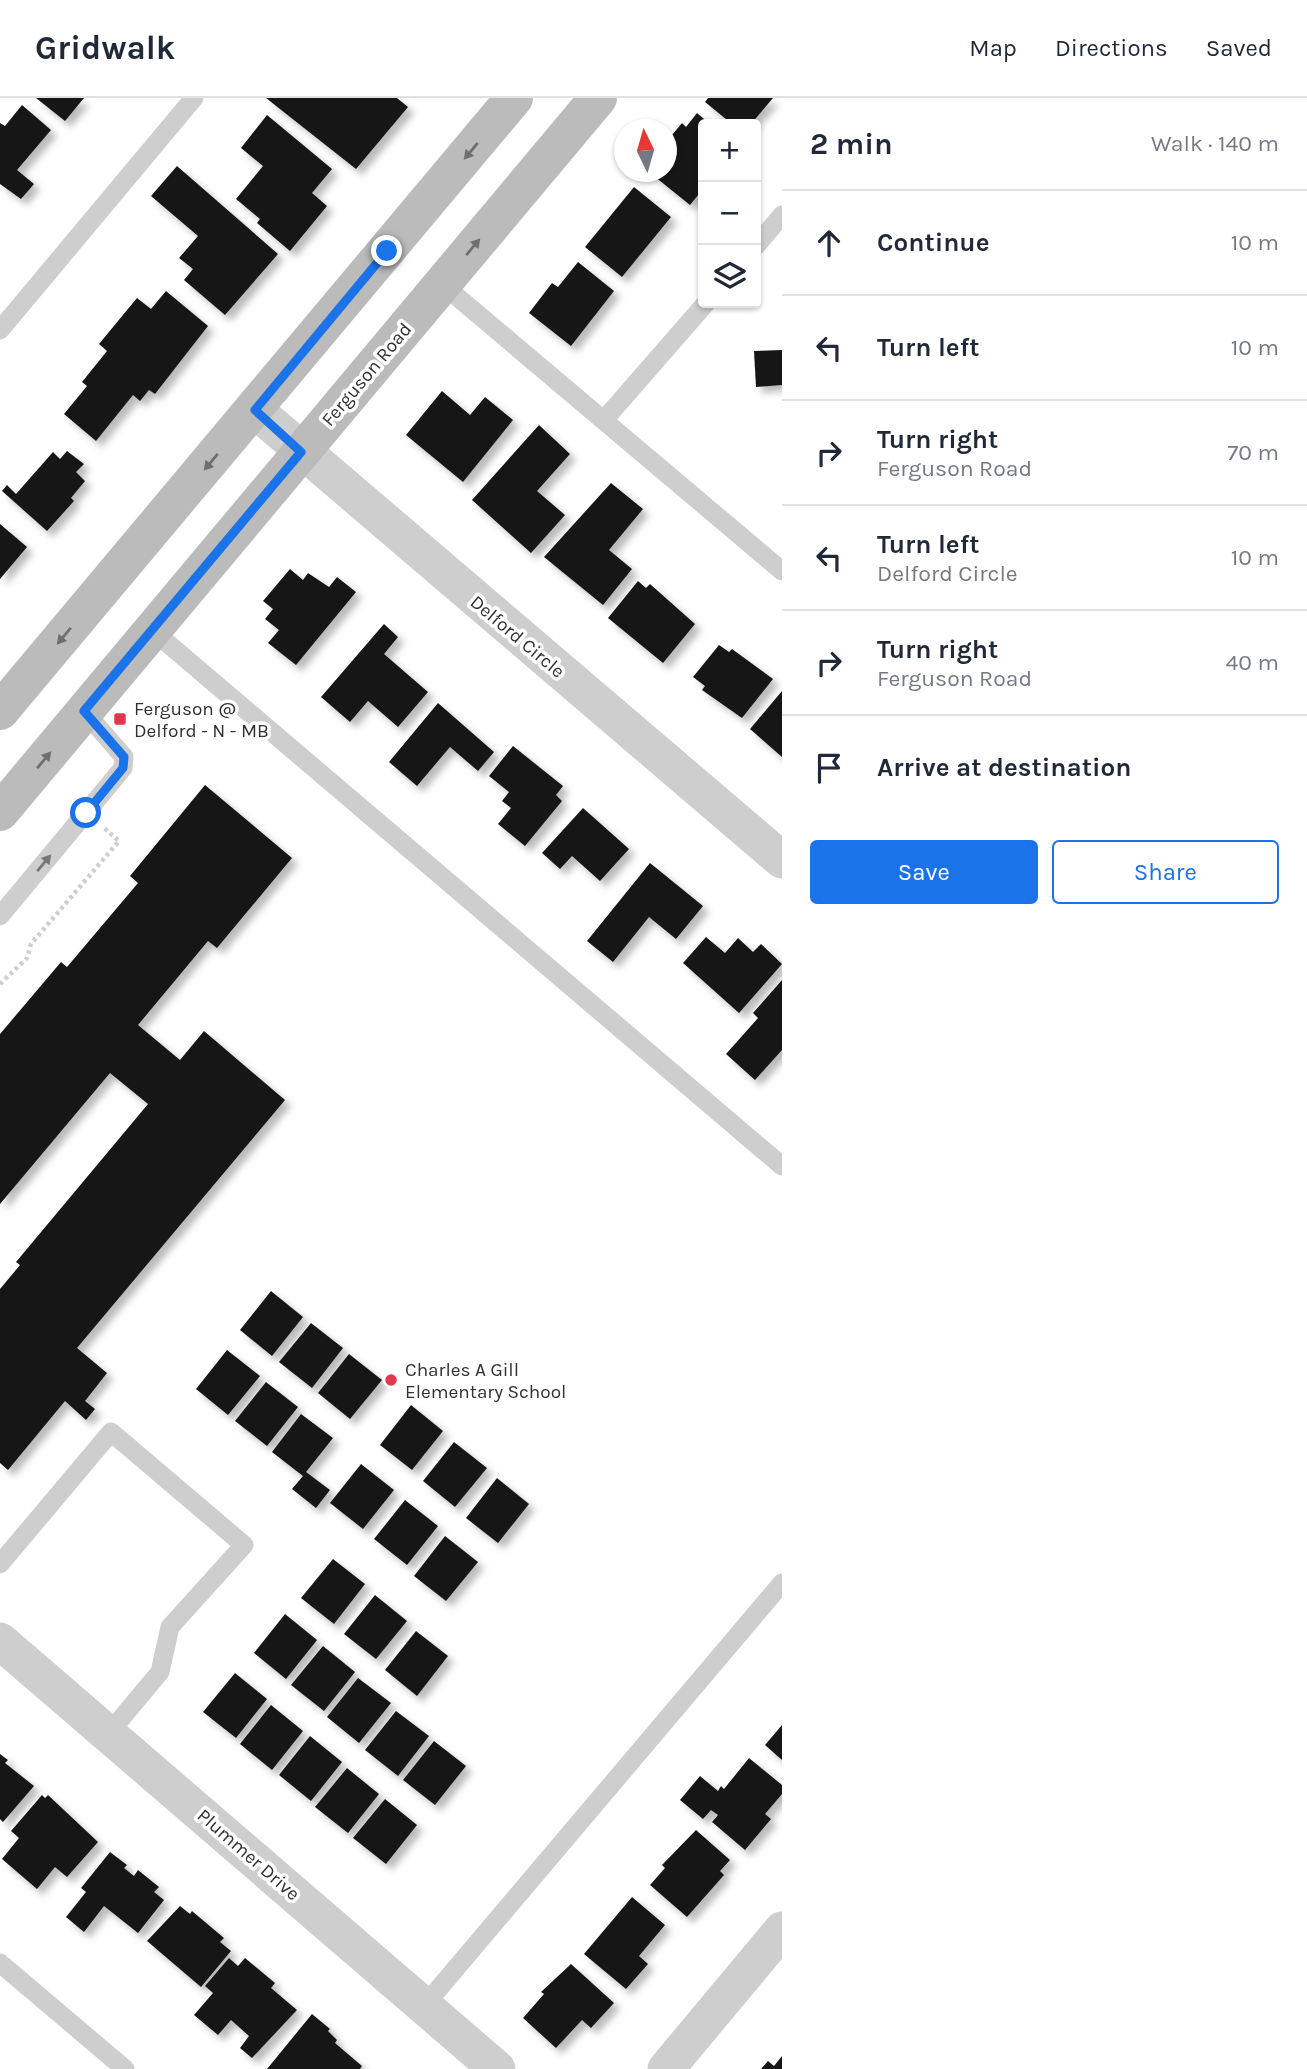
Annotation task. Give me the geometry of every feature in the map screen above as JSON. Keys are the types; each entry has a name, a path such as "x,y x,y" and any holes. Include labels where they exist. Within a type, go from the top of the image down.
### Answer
{"main road":[{"path":"0,711 514,98"},
{"name":"Ferguson Road","path":"0,812 598,98"}],"street":[{"name":"Delford Circle","path":"255,410 782,860"},
{"name":"Plummer Drive","path":"0,1641 497,2069"},
{"path":"666,2069 782,1930"}],"lane":[{"path":"0,330 194,98"},
{"path":"757,245 782,215"},
{"path":"442,284 782,571"},
{"path":"604,420 702,308"},
{"path":"152,630 782,1166"},
{"path":"0,916 123,768 124,757 84,711"},
{"path":"0,1564 111,1432 244,1545 170,1627 160,1672 108,1733"},
{"path":"424,2006 782,1583"},
{"path":"0,1963 125,2069"}],"path":[{"path":"0,984 27,958 31,944 119,841 86,813"}],"building":[{"path":"36,98 84,98 65,121"},
{"path":"266,98 397,98 408,107 356,169"},
{"path":"708,98 773,98 755,119 726,119 705,102"},
{"path":"22,105 51,130 17,170 34,184 21,199 0,184 0,123 5,126"},
{"path":"697,113 704,119 698,119 698,195 690,205 661,182 677,182 677,129 682,123 686,127"},
{"path":"267,115 332,169 312,193 327,206 290,251 257,223 260,219 236,199 263,166 241,148"},
{"path":"177,166 278,254 225,315 184,280 193,269 179,258 198,236 151,196"},
{"path":"634,187 671,217 622,277 585,247"},
{"path":"578,262 614,291 571,346 529,313 552,283 558,287"},
{"path":"166,291 208,326 155,394 149,390 140,401 133,395 96,441 64,414 87,386 82,382 107,351 99,344 137,298 151,309"},
{"path":"782,350 782,385 756,387 754,351"},
{"path":"442,391 470,415 485,397 513,420 463,482 406,435"},
{"path":"539,425 570,454 537,491 565,515 531,553 472,500"},
{"path":"67,451 84,464 76,472 85,481 71,498 74,501 47,531 2,491 7,485 16,494 53,452 60,459"},
{"path":"611,483 643,509 609,550 632,569 603,605 544,557"},
{"path":"0,524 27,547 0,579"},
{"path":"290,569 303,580 308,573 329,587 337,577 356,592 296,665 268,643 279,630 265,619 273,609 263,601"},
{"path":"638,581 646,588 650,584 695,624 663,663 608,618"},
{"path":"384,624 398,637 384,654 428,692 398,727 368,701 350,722 321,697"},
{"path":"719,645 729,652 732,649 773,679 742,718 702,690 705,686 693,677"},
{"path":"782,691 782,757 750,729"},
{"path":"438,703 494,752 478,771 450,747 417,786 389,762"},
{"path":"513,746 563,786 556,795 562,801 525,846 498,824 511,808 502,801 509,792 489,776"},
{"path":"205,785 292,858 217,948 208,941 138,1025 180,1060 204,1031 285,1100 77,1348 107,1373 85,1401 95,1409 86,1420 65,1401 8,1470 0,1463 0,1289 20,1265 16,1262 148,1104 110,1073 0,1204 0,1034 61,962 67,967 138,883 130,876"},
{"path":"583,808 629,849 600,881 572,856 560,869 542,853"},
{"path":"650,863 703,906 676,939 649,917 613,962 587,941"},
{"path":"706,937 725,953 738,938 753,952 761,944 782,964 739,1013 683,963"},
{"path":"782,980 782,1050 755,1080 726,1054 758,1018 753,1013"},
{"path":"271,1291 303,1317 272,1356 240,1330"},
{"path":"311,1323 343,1348 312,1388 279,1362"},
{"path":"227,1350 260,1376 228,1415 196,1389"},
{"path":"349,1354 382,1380 350,1419 318,1393"},
{"path":"266,1382 298,1407 267,1446 235,1421"},
{"path":"411,1405 443,1431 412,1470 380,1445"},
{"path":"301,1414 333,1438 306,1472 330,1490 316,1508 292,1489 303,1476 272,1452"},
{"path":"454,1442 487,1468 455,1507 423,1481"},
{"path":"361,1464 394,1490 363,1529 330,1503"},
{"path":"497,1478 529,1504 498,1543 466,1518"},
{"path":"405,1500 438,1526 407,1565 374,1539"},
{"path":"445,1536 478,1562 446,1601 414,1576"},
{"path":"333,1559 365,1584 334,1624 301,1598"},
{"path":"375,1595 407,1621 376,1659 344,1634"},
{"path":"285,1614 317,1640 286,1679 254,1653"},
{"path":"416,1631 448,1656 417,1696 385,1670"},
{"path":"323,1646 355,1672 324,1711 291,1685"},
{"path":"235,1673 267,1699 236,1738 203,1712"},
{"path":"358,1678 391,1703 359,1743 327,1717"},
{"path":"271,1705 303,1731 272,1770 240,1744"},
{"path":"396,1711 429,1736 398,1776 365,1750"},
{"path":"782,1725 782,1760 765,1745"},
{"path":"310,1736 342,1762 311,1801 279,1775"},
{"path":"434,1741 466,1766 435,1805 403,1780"},
{"path":"0,1754 8,1760 5,1763 34,1786 3,1822 0,1819"},
{"path":"749,1758 782,1785 782,1794 765,1814 771,1819 745,1850 712,1822 718,1815 711,1810 703,1819 680,1800 700,1776 718,1791 721,1786 724,1789"},
{"path":"347,1768 379,1794 348,1833 315,1807"},
{"path":"42,1795 45,1798 48,1795 98,1842 67,1877 55,1867 37,1889 2,1859 19,1838 11,1831"},
{"path":"385,1799 417,1825 386,1864 353,1838"},
{"path":"696,1830 730,1860 720,1871 724,1875 687,1917 650,1885 665,1868 662,1865"},
{"path":"110,1852 127,1865 124,1868 134,1876 138,1870 159,1887 154,1892 164,1900 138,1933 104,1906 84,1932 66,1917 86,1892 81,1888"},
{"path":"632,1897 665,1925 639,1956 648,1964 626,1989 584,1954"},
{"path":"180,1906 190,1914 192,1911 224,1938 220,1942 231,1951 201,1987 147,1941"},
{"path":"229,1958 238,1966 245,1958 275,1983 271,1988 297,2010 252,2058 240,2048 249,2036 231,2020 218,2035 194,2015 213,1993 205,1986"},
{"path":"571,1964 614,2003 591,2028 582,2020 556,2048 523,2018 544,1994 541,1992"},
{"path":"312,2014 330,2029 328,2031 337,2040 335,2043 362,2066 360,2069 267,2069"},
{"path":"782,2056 782,2069 761,2069 768,2061 774,2066"}],"place":[{"name":"Ferguson @ Delford - N - MB","path":"120,719"},
{"name":"Charles A Gill Elementary School","path":"391,1380"}],"route":[{"path":"86,813 123,768 124,757 84,711 301,452 255,410 387,251"}]}
